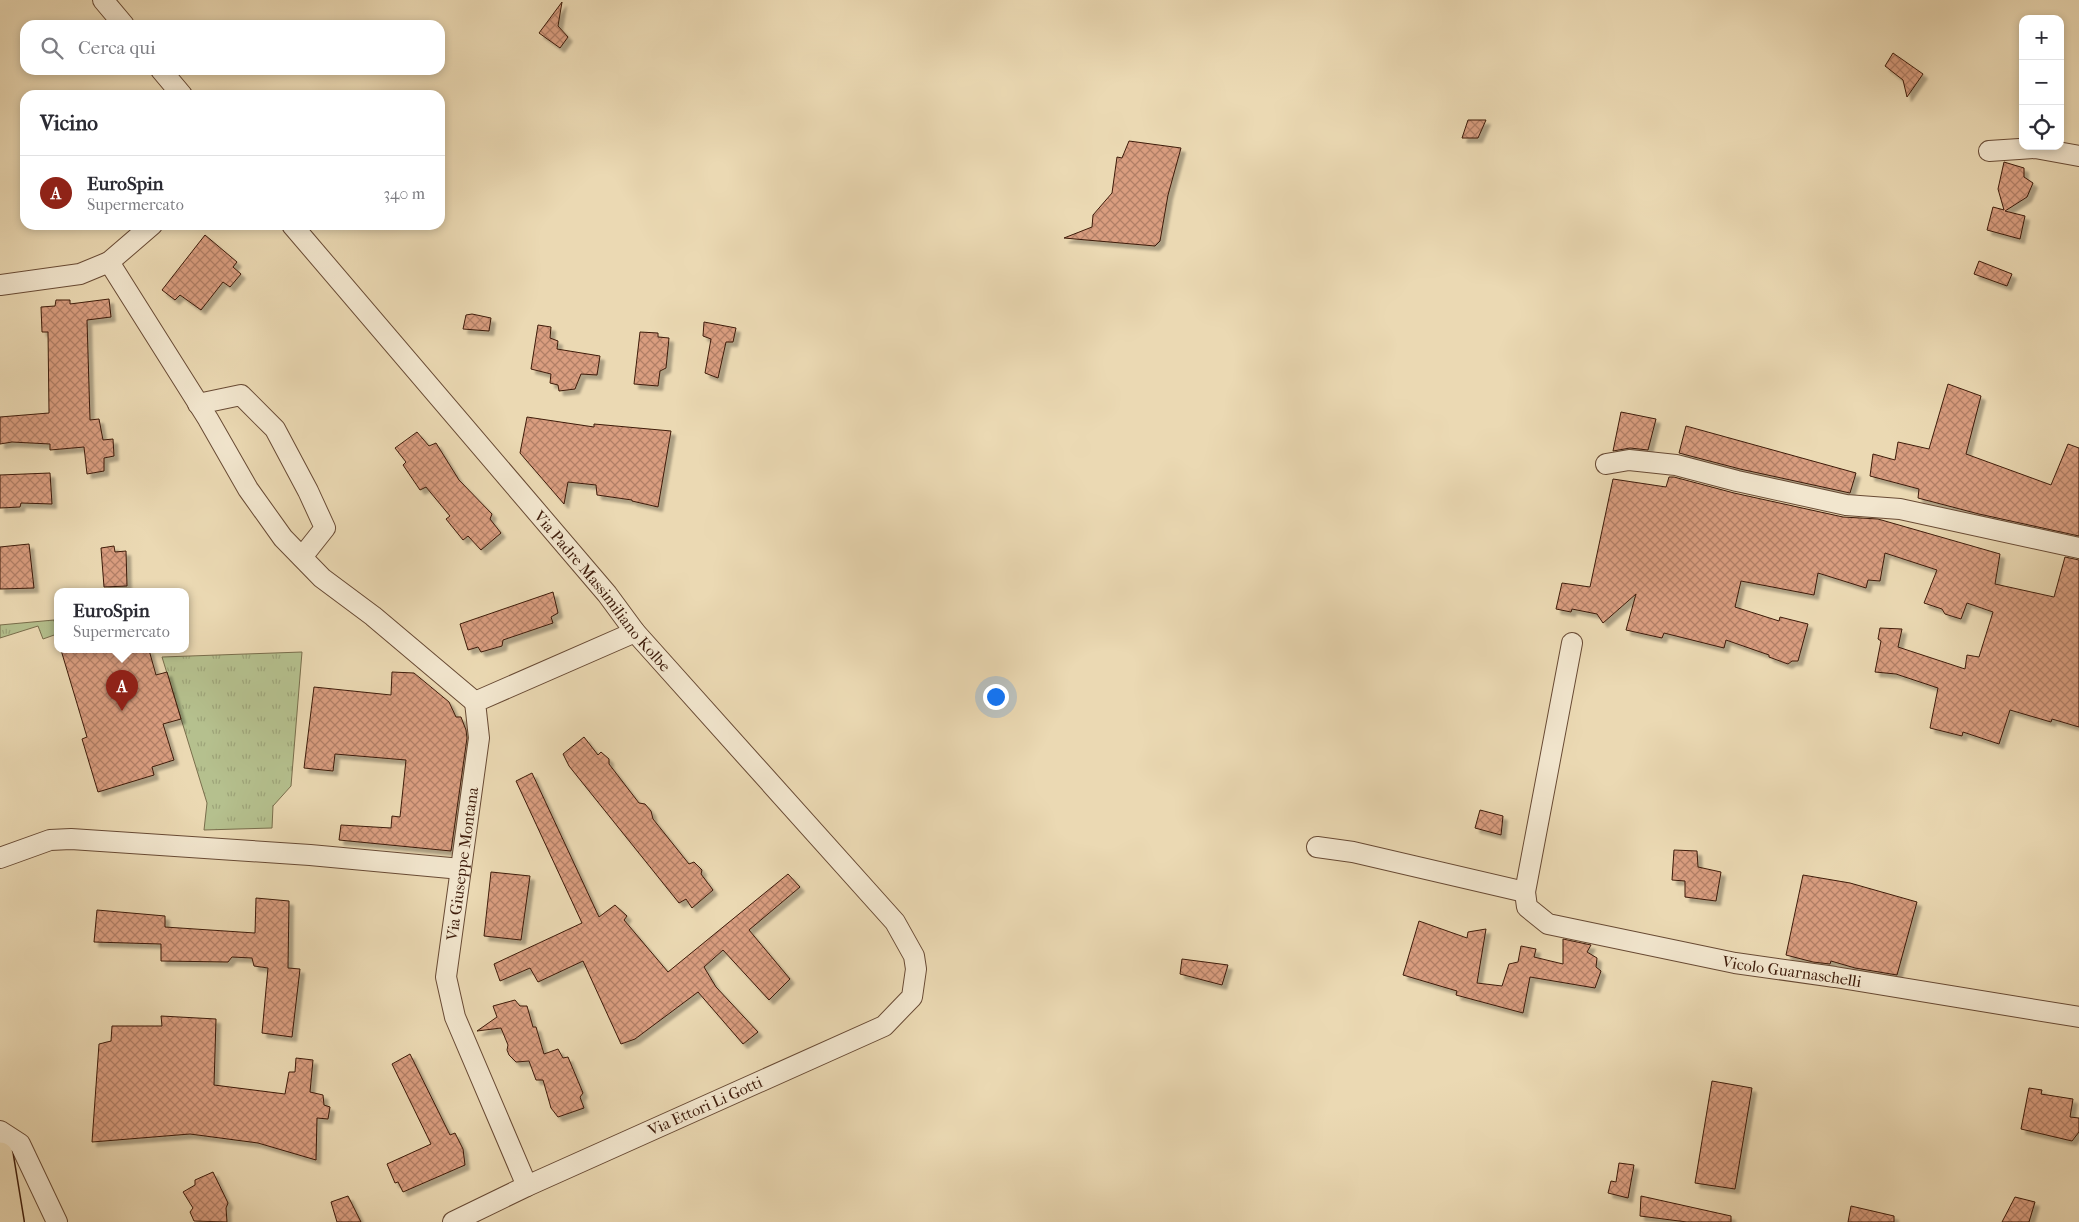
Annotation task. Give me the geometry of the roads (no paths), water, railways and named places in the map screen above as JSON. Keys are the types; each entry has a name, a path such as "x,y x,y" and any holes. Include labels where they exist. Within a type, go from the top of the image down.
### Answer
{"main road":[{"path":"0,1155 11,1222"}],"street":[{"path":"103,0 120,20"},
{"path":"165,75 178,90"},
{"path":"1989,150 2035,148 2079,156"},
{"path":"0,285 80,274 110,262 146,230"},
{"name":"Via Padre Massimiliano Kolbe","path":"296,230 607,594 635,632 895,922 914,956"},
{"path":"110,262 248,489 283,538 322,578 373,616 475,702 635,632"},
{"path":"198,404 241,395 275,429 308,491 325,528 302,557"},
{"path":"1606,464 1629,460 1676,465 1737,481 1846,505 1900,509 2079,548"},
{"path":"1317,847 1354,852 1525,892 1572,644"},
{"name":"Via Giuseppe Montana","path":"475,702 479,738 446,977 455,1017 526,1186"},
{"path":"0,858 50,840 71,839 310,855 461,869"},
{"name":"Vicolo Guarnaschelli","path":"1525,892 1527,907 1548,924 1735,963 1835,977 2079,1017"},
{"name":"Via Ettori Li Gotti","path":"453,1222 526,1186 884,1026 912,998 916,969 914,956"},
{"path":"0,1130 20,1144 57,1222"}],"place":[{"name":"EuroSpin","path":"122,711"}]}
